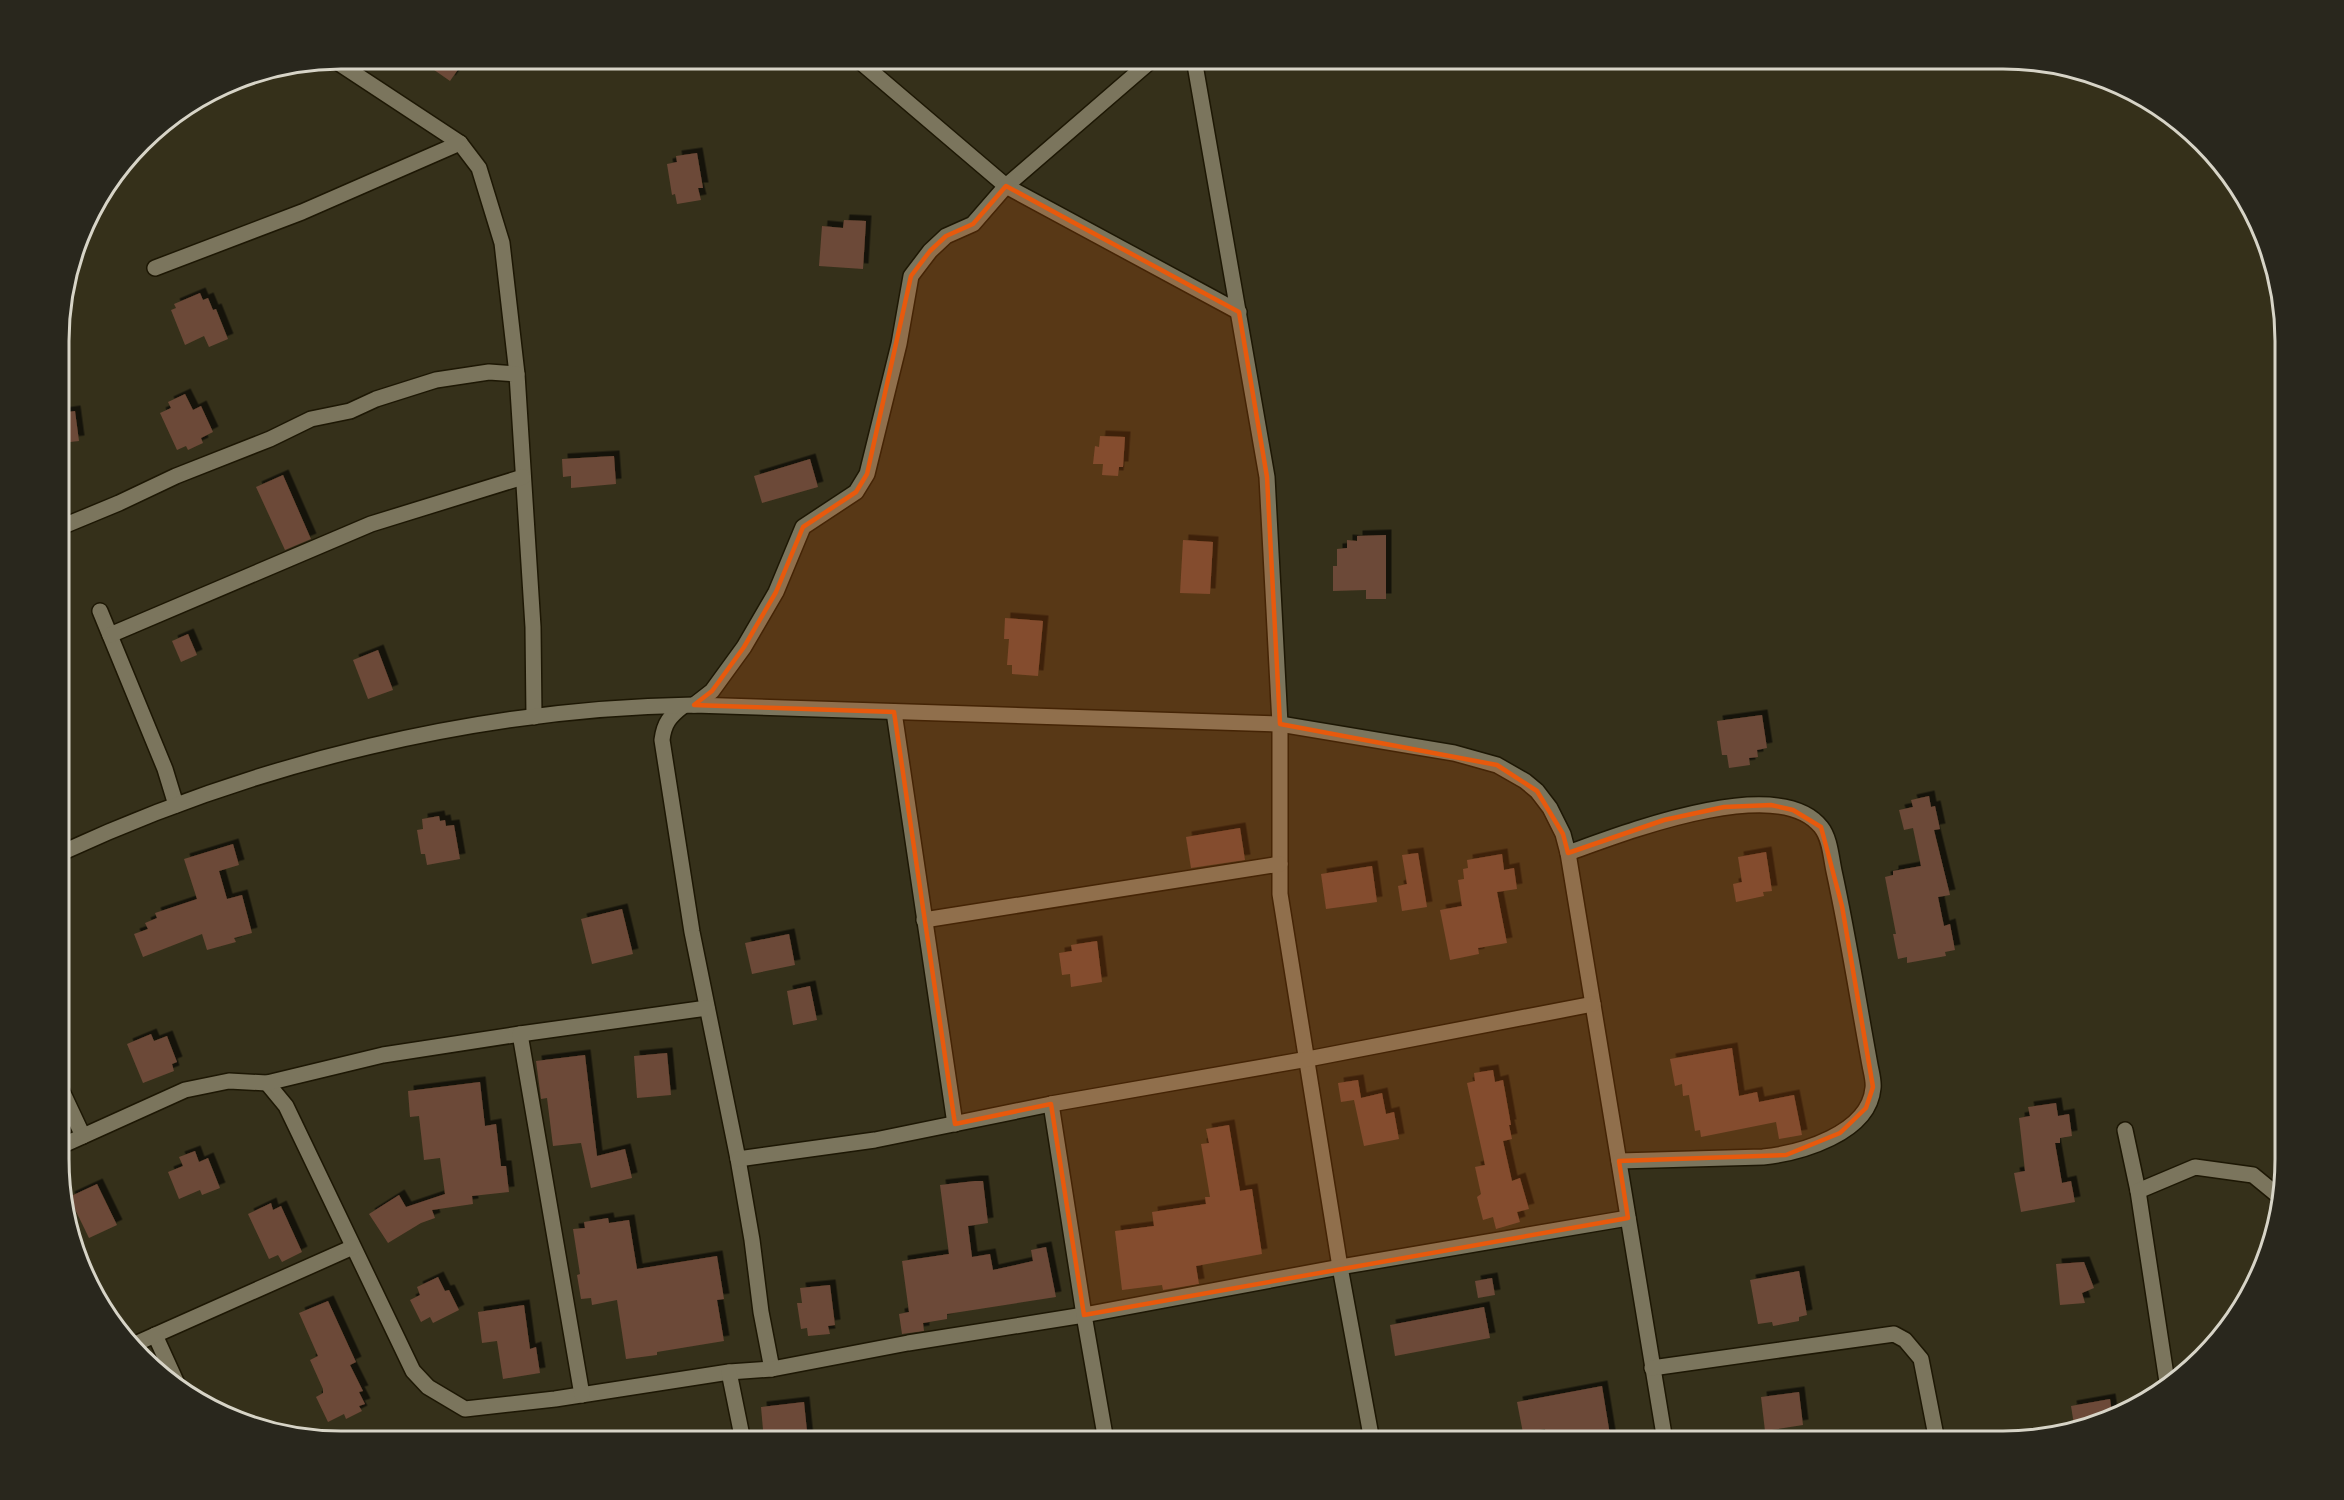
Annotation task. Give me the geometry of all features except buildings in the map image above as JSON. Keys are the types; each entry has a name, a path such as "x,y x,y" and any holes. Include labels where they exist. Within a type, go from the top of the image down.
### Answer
{"street":[{"path":"348,69 460,143 479,168 502,243 517,374 533,627 534,717"},
{"path":"870,69 1006,186 1239,312"},
{"path":"772,1370 738,1160 680,866 663,730 669,716 712,691 744,647 776,592 803,527 856,492 867,474 899,344 911,276 946,236 973,224 1006,186 1140,69"},
{"path":"1196,69 1267,477 1280,724 1280,894 1340,1267 1370,1431"},
{"path":"155,268 302,212 460,143"},
{"path":"69,524 176,476 270,439 311,419 350,411 376,399 436,381 489,372 517,374"},
{"path":"110,635 371,524 523,477"},
{"path":"100,611 165,769 176,805"},
{"path":"69,850 109,831 205,794 354,750 474,724 534,717 689,706 1280,724 1455,753 1497,765 1525,781 1537,791 1550,808 1563,834 1568,853 1663,1431"},
{"path":"894,712 955,1124"},
{"path":"1568,853 1664,820 1724,807 1771,805 1793,810 1817,824 1827,840 1842,906 1870,1065 1873,1088 1866,1108 1840,1133 1815,1146 1786,1155 1763,1157 1619,1161"},
{"path":"924,920 1280,864"},
{"path":"738,1160 875,1140 1051,1104 1308,1059 1593,1004"},
{"path":"69,1142 185,1090 229,1082 267,1083 383,1055 707,1008"},
{"path":"520,1034 582,1395"},
{"path":"267,1083 286,1106 413,1371 428,1387 465,1409 582,1395 729,1372 772,1370 909,1343 1084,1315 1340,1267 1628,1218"},
{"path":"1051,1104 1104,1431"},
{"path":"69,1106 83,1136"},
{"path":"2125,1130 2138,1191 2166,1376"},
{"path":"2138,1191 2195,1167 2253,1175 2273,1191"},
{"path":"140,1342 352,1247"},
{"path":"1652,1368 1894,1334 1905,1340 1921,1359 1935,1431"},
{"path":"155,1335 172,1371"},
{"path":"729,1372 736,1395 741,1431"}],"highlighted area":[{"path":"1006,186 1239,312 1267,477 1280,724 1497,765 1537,791 1563,834 1568,853 1664,820 1724,807 1771,805 1793,810 1821,827 1842,906 1873,1087 1866,1108 1840,1133 1786,1155 1619,1161 1628,1218 1084,1315 1051,1104 955,1124 894,712 694,705 712,691 744,647 776,592 803,527 856,492 867,474 911,276 930,251 946,236 973,224"}]}
